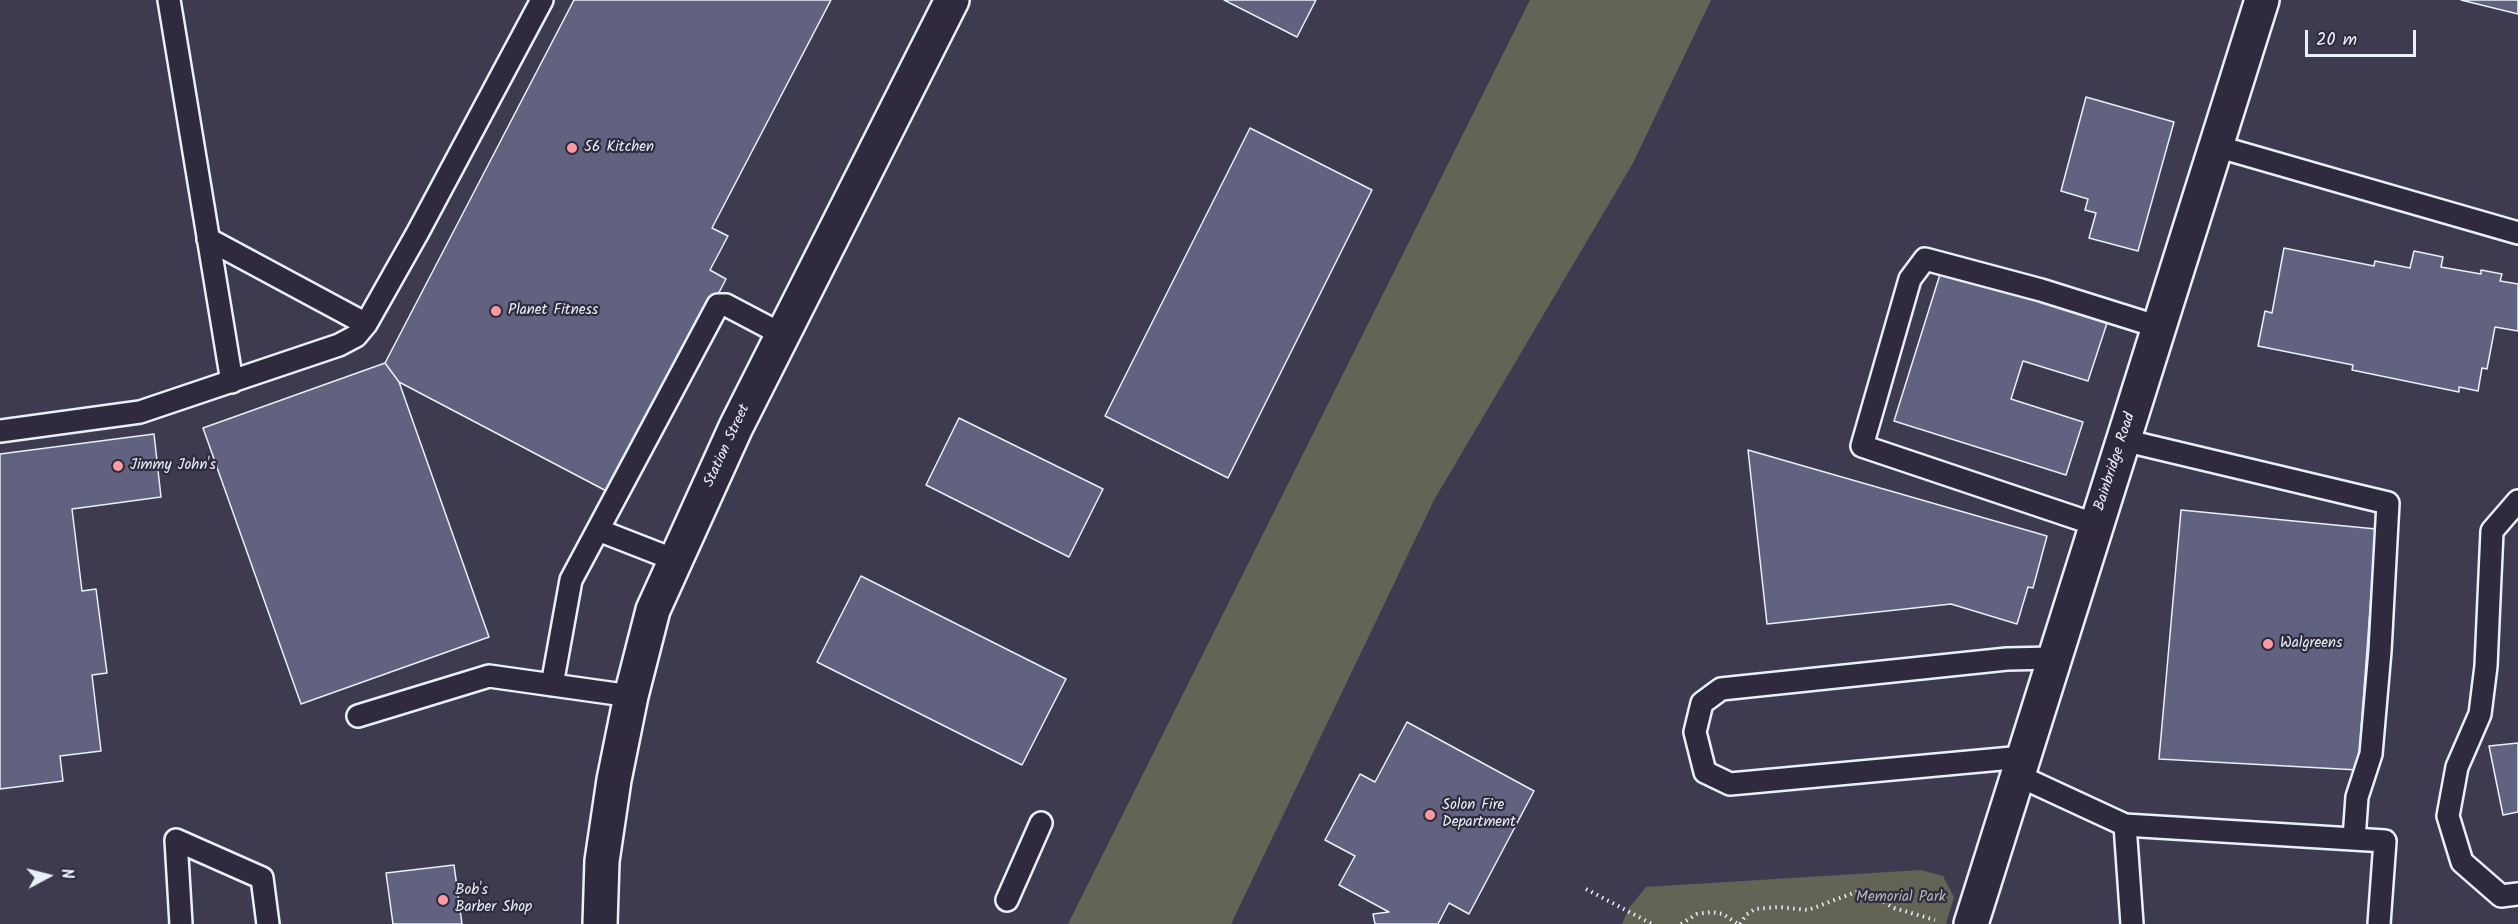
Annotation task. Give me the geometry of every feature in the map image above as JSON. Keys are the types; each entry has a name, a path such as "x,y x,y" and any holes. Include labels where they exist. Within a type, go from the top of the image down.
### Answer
{"street":[{"name":"Station Street","path":"600,924 602,861 615,780 631,696 653,610 736,427 952,0"},
{"name":"Bainbridge Road","path":"1971,924 2262,0"}],"lane":[{"path":"169,0 232,382"},
{"path":"0,431 140,412 339,345 356,336 366,324 542,0"},
{"path":"2216,146 2518,233"},
{"path":"208,239 366,324"},
{"path":"2097,525 1862,446 1910,279 1925,259 2041,290 2159,327"},
{"path":"552,685 571,580 718,305 726,304 783,335"},
{"path":"2123,440 2388,503 2380,651 2371,754 2357,798 2354,839"},
{"path":"2518,501 2492,531 2486,666 2480,714 2457,766 2448,816 2462,862 2501,896 2518,894"},
{"path":"597,530 675,560"},
{"path":"2054,658 2007,659 1721,689 1702,704 1695,732 1705,772 1730,784 2020,766 2125,825 2385,840 2379,924"},
{"path":"358,716 489,676 631,696"},
{"path":"1007,900 1041,823"},
{"path":"2125,825 2132,924"},
{"path":"181,924 176,840 262,878 268,924"}],"path":[{"path":"1586,889 1652,924"},
{"path":"1681,924 1697,914 1711,912 1723,914 1739,924 1755,909 1779,907 1808,910 1856,892 1870,894 1894,908 1935,920"}],"shaded area":[{"path":"0,0 2518,0 2518,924 0,924"}],"green space":[{"path":"1530,0 1711,0 1633,163 1434,500 1231,924 1068,924"},
{"name":"Memorial Park","path":"1921,870 1943,876 1954,897 1946,924 1622,924 1629,908 1646,887"}],"building":[{"path":"574,0 831,0 712,228 728,236 710,270 726,279 614,495 399,382 385,363"},
{"path":"1224,0 1316,0 1297,37"},
{"path":"2461,0 2518,0 2518,14"},
{"path":"2086,97 2174,122 2138,251 2089,238 2096,213 2085,210 2088,199 2061,191"},
{"path":"1250,128 1372,190 1228,478 1105,416"},
{"path":"2284,248 2374,266 2375,261 2410,268 2414,251 2443,257 2441,267 2481,274 2481,270 2502,274 2500,281 2518,284 2518,331 2495,327 2487,369 2482,368 2478,391 2459,387 2459,392 2352,370 2353,365 2258,346 2265,311 2272,313"},
{"path":"1942,268 2108,320 2088,381 2023,361 2011,399 2083,422 2066,475 1894,421"},
{"path":"385,363 399,382 489,637 301,704 203,428"},
{"path":"959,418 1103,489 1069,557 926,485"},
{"path":"154,434 161,497 72,509 82,591 96,589 107,673 92,675 101,751 60,756 63,781 0,789 0,454"},
{"path":"1748,450 2047,536 2033,588 2028,587 2017,624 1951,604 1767,624"},
{"name":"Walgreens","path":"2181,510 2376,529 2358,770 2159,759"},
{"path":"861,576 1066,679 1022,765 817,662"},
{"name":"Solon Fire Department","path":"1407,722 1534,791 1469,914 1449,903 1438,924 1375,924 1373,914 1389,912 1339,885 1355,856 1325,840 1360,774 1375,782"},
{"path":"2518,743 2518,812 2503,815 2489,746"},
{"path":"454,865 462,924 393,924 386,873"}],"place":[{"name":"56 Kitchen","path":"572,148"},
{"name":"Planet Fitness","path":"496,311"},
{"name":"Jimmy John's","path":"118,466"},
{"name":"Walgreens","path":"2268,644"},
{"name":"Solon Fire Department","path":"1430,815"},
{"name":"Bob's Barber Shop","path":"443,900"}]}
